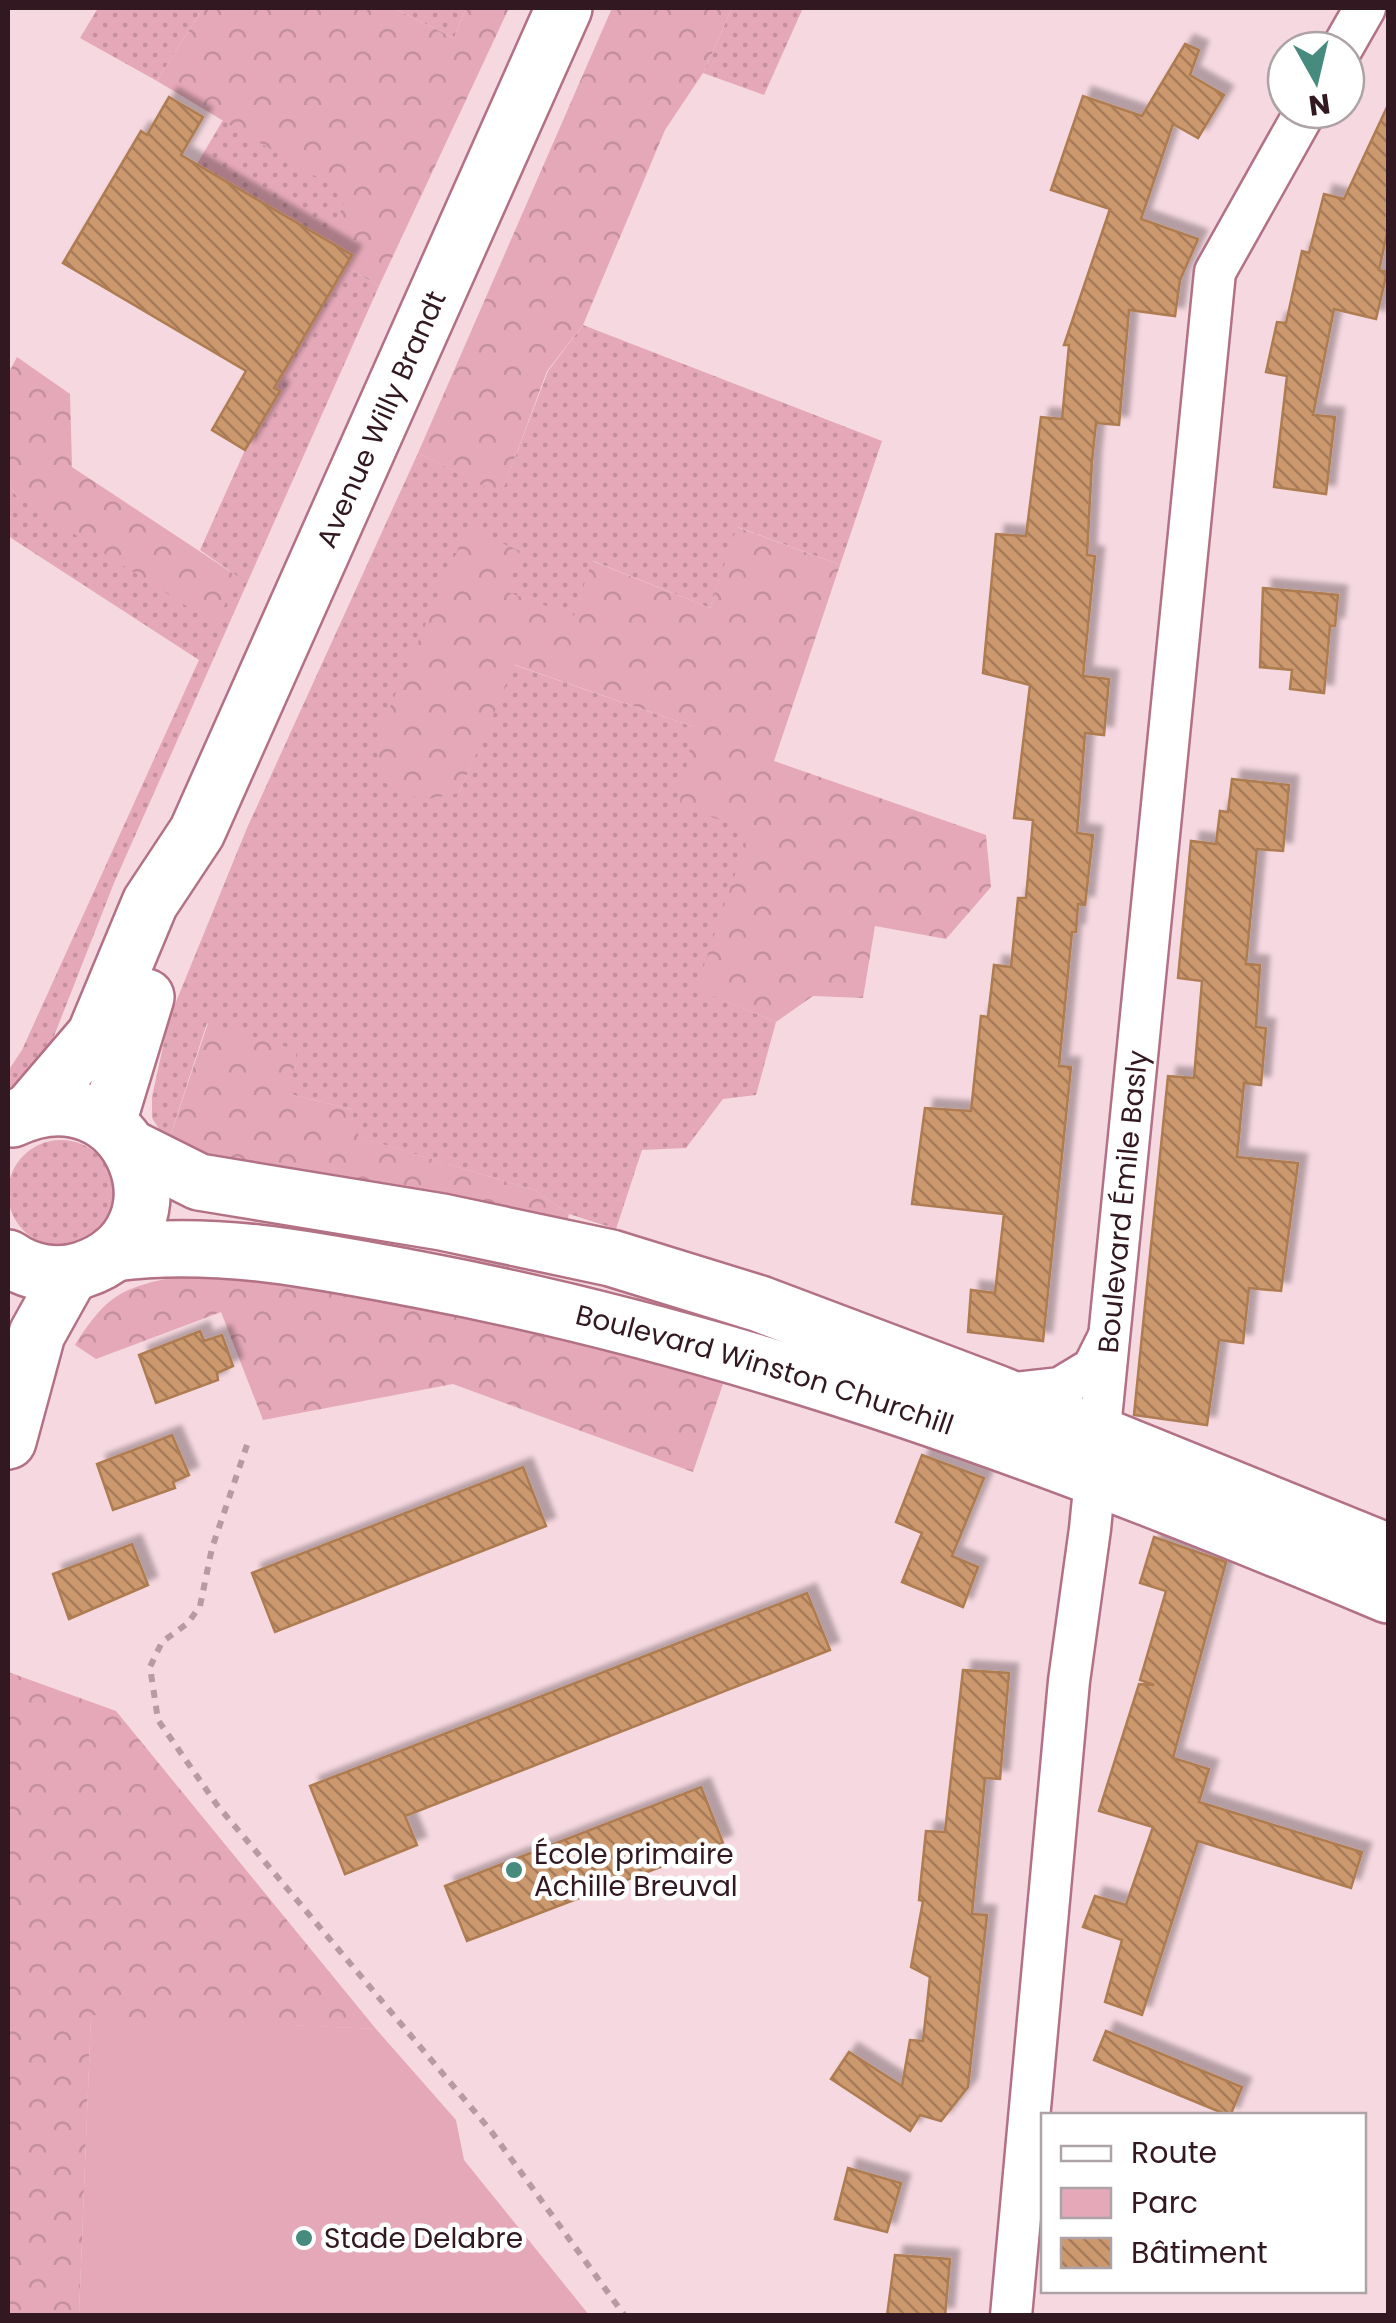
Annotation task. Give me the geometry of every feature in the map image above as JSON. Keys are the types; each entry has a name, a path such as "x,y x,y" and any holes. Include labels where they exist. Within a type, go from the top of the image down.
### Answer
{"main road":[{"name":"Avenue Willy Brandt","path":"19,1116 96,1035 150,903 197,832 564,8"},
{"name":"Avenue Willy Brandt","path":"120,1135 132,1033 178,914 197,832"},
{"name":"Boulevard Winston Churchill","path":"19,1116 72,1107 199,1182 442,1222 612,1258 760,1304 996,1393 1096,1457 1388,1595"},
{"path":"8,1440 38,1334 93,1263 136,1223 142,1186 120,1135"},
{"name":"Boulevard Winston Churchill","path":"8,1258 48,1274 188,1248 313,1260 508,1296 689,1341 1096,1457 1388,1552"}],"street":[{"path":"1353,30 1366,8"},
{"name":"Boulevard Émile Basly","path":"1012,2316 1069,1681 1110,1335 1216,272 1295,130"},
{"name":"Boulevard Winston Churchill","path":"996,1393 1025,1395 1060,1388 1093,1368 1110,1335"}],"path":[{"path":"247,1445 212,1548 200,1606 188,1623 162,1642 150,1667 158,1720 218,1805 490,2131 626,2316"}],"green space":[{"path":"98,8 203,8 157,81 80,38"},
{"path":"203,8 393,8 454,38 466,8 509,8 379,286 345,266 352,254 329,241 347,195 157,81"},
{"path":"393,8 466,8 454,38"},
{"path":"612,8 732,8 703,73 665,130 583,325 547,371 501,495 418,453"},
{"path":"732,8 803,8 764,95 703,73"},
{"path":"223,120 348,195 329,241 197,164"},
{"path":"345,266 379,286 114,883 47,1054 21,1082 8,1088 8,1071 22,1050 199,660 8,536 8,484 18,498 237,576 200,550 245,450 280,392 274,388"},
{"path":"583,325 882,441 840,565 738,527 710,608 593,561 574,617 506,592 467,528 459,793 514,665 694,727 751,830 697,989 776,1022 756,1095 723,1099 686,1148 642,1150 616,1229 569,1214 534,1190 358,1137 351,1109 289,1094 207,1023 168,1143 152,1118 152,1097 169,1019 247,828 418,453 501,494 548,371"},
{"path":"17,357 70,394 72,467 237,576 216,625 18,498 8,484 8,374"},
{"path":"737,527 840,565 774,761 986,835 991,887 946,939 875,926 863,998 813,996 776,1022 696,989 750,830 679,806 694,727 515,665 459,793 422,800 381,781 378,735 467,528 520,551 507,592 574,616 592,561 710,608"},
{"path":"208,1023 297,1050 289,1094 351,1109 359,1137 534,1190 569,1214 565,1230 230,1172 168,1143"},
{"path":"61,1140 81,1144 99,1155 110,1173 114,1193 110,1213 99,1231 81,1242 61,1246 41,1242 23,1231 12,1213 8,1193 12,1173 23,1155 41,1144"},
{"path":"185,1275 304,1283 486,1315 725,1378 693,1472 453,1384 263,1420 221,1312 96,1359 75,1345 98,1313 120,1294"},
{"path":"8,1672 116,1711 376,2029 91,2016 79,2315 8,2316"},
{"name":"Stade Delabre","path":"91,2015 376,2029 456,2120 464,2160 589,2315 79,2315"}],"building":[{"path":"1185,44 1199,50 1190,75 1224,95 1198,138 1173,124 1141,219 1198,239 1180,280 1175,316 1129,310 1119,425 1096,423 1087,555 1095,556 1083,676 1109,679 1104,735 1085,733 1077,833 1093,835 1085,905 1078,904 1076,932 1072,932 1059,1066 1071,1067 1043,1341 968,1332 971,1290 995,1293 1004,1214 912,1204 925,1108 971,1111 981,1016 988,1017 994,965 1011,967 1018,898 1026,898 1033,820 1014,818 1030,685 983,673 996,534 1026,536 1041,417 1062,419 1069,345 1064,345 1110,209 1051,190 1083,96 1142,116"},
{"path":"169,97 203,117 181,155 352,255 274,388 280,391 245,450 212,430 246,371 63,263 141,131 147,135"},
{"path":"1388,105 1388,229 1379,270 1387,272 1376,319 1334,309 1313,415 1335,417 1326,494 1274,487 1287,376 1266,372 1277,322 1286,323 1302,251 1309,253 1324,194 1344,199"},
{"path":"1263,588 1338,595 1335,626 1330,626 1324,693 1290,689 1292,670 1260,667"},
{"path":"1232,779 1289,785 1283,851 1257,849 1246,964 1260,965 1256,1027 1266,1028 1261,1085 1244,1083 1237,1157 1298,1163 1281,1291 1249,1288 1243,1343 1219,1340 1207,1425 1134,1415 1168,1076 1194,1078 1202,981 1178,978 1191,841 1216,844 1220,811 1228,812"},
{"path":"200,1331 204,1341 222,1335 233,1366 217,1373 218,1380 156,1403 139,1355"},
{"path":"172,1435 189,1475 173,1482 175,1488 113,1510 97,1464"},
{"path":"922,1455 984,1478 952,1556 978,1567 963,1607 902,1582 922,1533 896,1522"},
{"path":"523,1467 546,1526 275,1632 252,1573"},
{"path":"1154,1537 1226,1562 1173,1758 1209,1769 1199,1802 1362,1852 1351,1888 1198,1841 1142,2015 1105,2002 1122,1940 1083,1927 1095,1896 1126,1905 1153,1827 1099,1811 1139,1684 1154,1685 1140,1680 1166,1591 1140,1583"},
{"path":"132,1544 148,1585 69,1619 53,1574"},
{"path":"807,1593 830,1650 405,1816 417,1845 345,1874 310,1786"},
{"path":"963,1670 1009,1673 1000,1779 985,1778 972,1914 987,1915 968,2087 941,2121 920,2115 910,2131 831,2079 849,2052 902,2086 910,2040 923,2041 930,1977 911,1967 923,1901 919,1900 926,1831 945,1832"},
{"path":"701,1787 723,1843 467,1941 445,1886"},
{"path":"1106,2031 1242,2087 1231,2113 1223,2113 1094,2060"},
{"path":"848,2168 901,2183 887,2232 835,2219"},
{"path":"895,2255 950,2259 945,2316 887,2316"}],"place":[{"name":"École primaire Achille Breuval","path":"514,1870"},
{"name":"Stade Delabre","path":"304,2238"}]}
